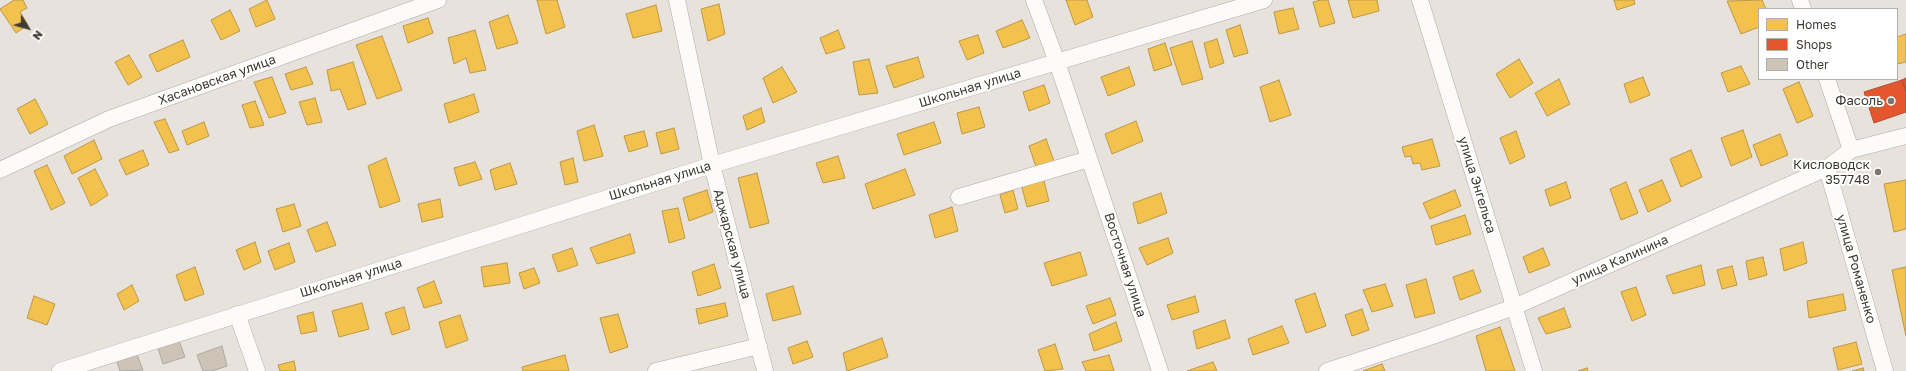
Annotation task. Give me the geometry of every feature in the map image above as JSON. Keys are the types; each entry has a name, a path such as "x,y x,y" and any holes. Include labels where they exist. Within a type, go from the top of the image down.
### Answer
{"street":[{"name":"Хасановская улица","path":"0,170 109,119 438,0"},
{"name":"Аджарская улица","path":"677,0 712,165 765,371"},
{"name":"Восточная улица","path":"1034,0 1057,62 1160,371"},
{"name":"Школьная улица","path":"60,371 712,165 1264,0"},
{"name":"улица Энгельса","path":"1420,0 1534,371"},
{"path":"1827,80 1851,150"},
{"name":"улица Калинина","path":"1327,371 1514,307 1827,168 1851,150 1906,136"},
{"path":"959,197 1089,159"},
{"name":"улица Романенко","path":"1827,168 1885,371"},
{"path":"237,314 257,371"},
{"path":"656,371 759,346"}],"building: Homes":[{"path":"14,0 23,0 27,8 20,12 28,25 16,33 0,9"},
{"path":"267,0 275,19 256,27 249,9"},
{"path":"537,0 557,0 565,27 546,34"},
{"path":"1066,0 1087,0 1093,17 1075,25"},
{"path":"1328,0 1335,23 1320,27 1313,2"},
{"path":"1348,0 1377,0 1379,11 1353,18"},
{"path":"1614,0 1634,0 1635,4 1617,10"},
{"path":"1762,0 1766,8 1758,8 1758,27 1741,34 1727,1"},
{"path":"719,4 725,34 708,41 701,9"},
{"path":"656,5 662,31 633,38 626,14"},
{"path":"1293,8 1299,29 1279,34 1274,12"},
{"path":"230,10 240,31 221,40 211,20"},
{"path":"508,15 518,43 497,49 489,22"},
{"path":"428,18 433,33 408,43 403,26"},
{"path":"1022,20 1030,38 1003,48 996,31"},
{"path":"1240,25 1248,53 1234,57 1226,30"},
{"path":"475,30 486,70 470,73 466,58 454,64 448,38"},
{"path":"838,30 845,48 826,54 820,38"},
{"path":"1906,34 1906,62 1898,64 1898,37"},
{"path":"978,35 984,53 967,60 959,41"},
{"path":"382,36 402,90 377,99 356,45"},
{"path":"1217,39 1224,63 1210,68 1204,43"},
{"path":"183,40 190,57 157,72 149,55"},
{"path":"1192,41 1203,79 1182,85 1170,48"},
{"path":"1165,43 1172,65 1154,71 1148,49"},
{"path":"129,55 142,77 128,85 115,62"},
{"path":"918,57 924,77 894,88 886,66"},
{"path":"869,59 878,93 859,95 853,62"},
{"path":"1519,59 1533,83 1510,98 1496,74"},
{"path":"353,62 366,104 348,110 340,89 331,91 327,70"},
{"path":"1741,66 1750,84 1728,92 1721,73"},
{"path":"306,67 313,84 291,90 285,74"},
{"path":"782,67 797,92 773,103 763,78"},
{"path":"1129,67 1135,85 1108,96 1101,77"},
{"path":"272,77 286,113 269,118 254,82"},
{"path":"1643,77 1650,95 1630,103 1624,84"},
{"path":"1559,79 1570,104 1547,116 1535,93"},
{"path":"1279,80 1291,115 1270,122 1260,87"},
{"path":"1799,82 1813,116 1797,123 1783,89"},
{"path":"1044,85 1050,103 1029,111 1023,92"},
{"path":"474,94 479,112 449,123 444,104"},
{"path":"315,98 322,122 307,125 299,102"},
{"path":"35,99 48,124 30,134 17,109"},
{"path":"255,101 264,125 250,128 242,105"},
{"path":"979,107 985,127 962,134 957,113"},
{"path":"761,108 765,122 747,130 743,116"},
{"path":"165,119 179,150 169,153 154,122"},
{"path":"1136,121 1143,141 1112,154 1105,134"},
{"path":"204,122 209,136 187,145 182,131"},
{"path":"934,122 941,143 904,155 897,134"},
{"path":"594,125 603,156 584,161 577,131"},
{"path":"674,128 679,149 661,154 656,133"},
{"path":"1743,130 1752,157 1731,166 1721,138"},
{"path":"644,131 648,146 629,152 624,136"},
{"path":"1516,131 1525,157 1510,164 1500,138"},
{"path":"1780,134 1788,155 1761,166 1753,145"},
{"path":"1046,139 1054,161 1036,167 1029,146"},
{"path":"1432,139 1440,166 1422,170 1420,163 1413,164 1411,156 1405,157 1402,147"},
{"path":"94,140 102,159 72,174 64,156"},
{"path":"143,150 149,165 126,175 119,160"},
{"path":"1691,150 1702,177 1681,187 1670,159"},
{"path":"838,156 845,178 823,183 816,163"},
{"path":"386,158 400,201 380,208 368,166"},
{"path":"573,158 578,182 565,185 560,162"},
{"path":"475,162 482,179 459,186 454,168"},
{"path":"510,163 517,184 495,190 490,170"},
{"path":"47,165 65,203 51,210 34,171"},
{"path":"95,169 108,195 91,206 78,178"},
{"path":"905,169 915,195 873,209 865,184"},
{"path":"757,173 769,223 750,228 738,178"},
{"path":"1043,177 1049,201 1027,207 1021,184"},
{"path":"1662,180 1671,201 1648,212 1639,190"},
{"path":"1906,180 1906,229 1894,232 1884,184"},
{"path":"1566,182 1571,198 1550,206 1545,190"},
{"path":"1626,182 1638,213 1621,220 1610,189"},
{"path":"707,190 713,212 689,221 683,198"},
{"path":"1013,190 1018,209 1005,213 1000,195"},
{"path":"1455,190 1461,206 1430,219 1423,203"},
{"path":"1161,193 1167,213 1138,224 1133,203"},
{"path":"440,199 443,217 422,222 418,204"},
{"path":"294,204 301,226 283,232 276,209"},
{"path":"952,207 958,231 935,238 929,215"},
{"path":"678,208 685,238 669,243 662,211"},
{"path":"1465,215 1471,234 1436,245 1431,226"},
{"path":"327,222 336,245 316,252 307,230"},
{"path":"630,234 635,253 597,264 590,248"},
{"path":"1168,238 1173,253 1147,265 1139,248"},
{"path":"255,242 261,262 244,270 236,250"},
{"path":"1803,242 1807,263 1784,271 1780,249"},
{"path":"289,243 295,262 275,270 268,251"},
{"path":"572,248 578,265 558,272 552,255"},
{"path":"1543,248 1550,265 1529,273 1523,257"},
{"path":"1080,252 1087,275 1052,286 1044,263"},
{"path":"1763,257 1767,275 1749,280 1746,261"},
{"path":"507,263 510,283 484,287 481,267"},
{"path":"714,264 721,288 698,296 692,272"},
{"path":"1701,265 1705,285 1673,294 1666,276"},
{"path":"1732,266 1737,285 1722,289 1717,270"},
{"path":"195,267 204,294 185,301 176,275"},
{"path":"1906,267 1906,336 1892,270"},
{"path":"534,268 540,283 524,289 519,273"},
{"path":"1473,270 1481,292 1460,300 1453,277"},
{"path":"1426,279 1435,313 1415,318 1406,285"},
{"path":"434,281 442,303 424,308 417,288"},
{"path":"1385,284 1393,306 1372,312 1363,290"},
{"path":"132,285 139,301 124,310 117,294"},
{"path":"793,286 801,314 773,321 766,294"},
{"path":"1636,287 1646,315 1632,321 1621,292"},
{"path":"1315,293 1326,326 1306,333 1295,300"},
{"path":"1843,294 1846,310 1809,318 1807,301"},
{"path":"34,296 55,304 47,325 27,318"},
{"path":"1195,296 1199,312 1172,320 1167,305"},
{"path":"1110,298 1116,315 1093,324 1086,306"},
{"path":"362,303 369,329 339,337 332,311"},
{"path":"725,303 728,316 699,324 696,309"},
{"path":"404,307 410,329 392,335 385,313"},
{"path":"1564,308 1571,327 1546,334 1538,318"},
{"path":"1362,309 1369,330 1352,336 1345,315"},
{"path":"313,312 317,331 301,334 297,316"},
{"path":"618,314 628,347 610,353 600,318"},
{"path":"460,315 468,340 446,348 439,322"},
{"path":"1225,320 1230,338 1197,349 1193,331"},
{"path":"1116,322 1122,341 1094,351 1089,334"},
{"path":"1282,326 1289,343 1253,355 1248,339"},
{"path":"1500,327 1515,371 1486,371 1476,336"},
{"path":"882,338 888,357 847,371 843,353"},
{"path":"807,341 813,357 793,364 788,348"},
{"path":"1856,342 1862,364 1838,370 1833,348"},
{"path":"1055,344 1063,369 1045,371 1038,350"},
{"path":"565,355 569,371 523,371 522,367"},
{"path":"1109,355 1114,371 1086,371 1082,362"},
{"path":"294,361 296,371 280,371 278,365"},
{"path":"1213,362 1217,371 1187,371"},
{"path":"1382,364 1385,371 1363,371"},
{"path":"1587,368 1588,371 1578,371"},
{"path":"1863,368 1864,371 1852,371"}],"building: Shops":[{"path":"1906,78 1906,92 1902,80"},
{"path":"1902,80 1906,92 1906,112 1874,123 1864,92"}],"building: Other":[{"path":"179,341 185,357 163,364 158,348"},
{"path":"222,346 227,366 212,371 203,371 197,355"},
{"path":"136,352 143,370 120,371 116,359"}],"place":[{"name":"Фасоль","path":"1891,101"},
{"name":"Кисловодск 357748","path":"1878,172"}]}
